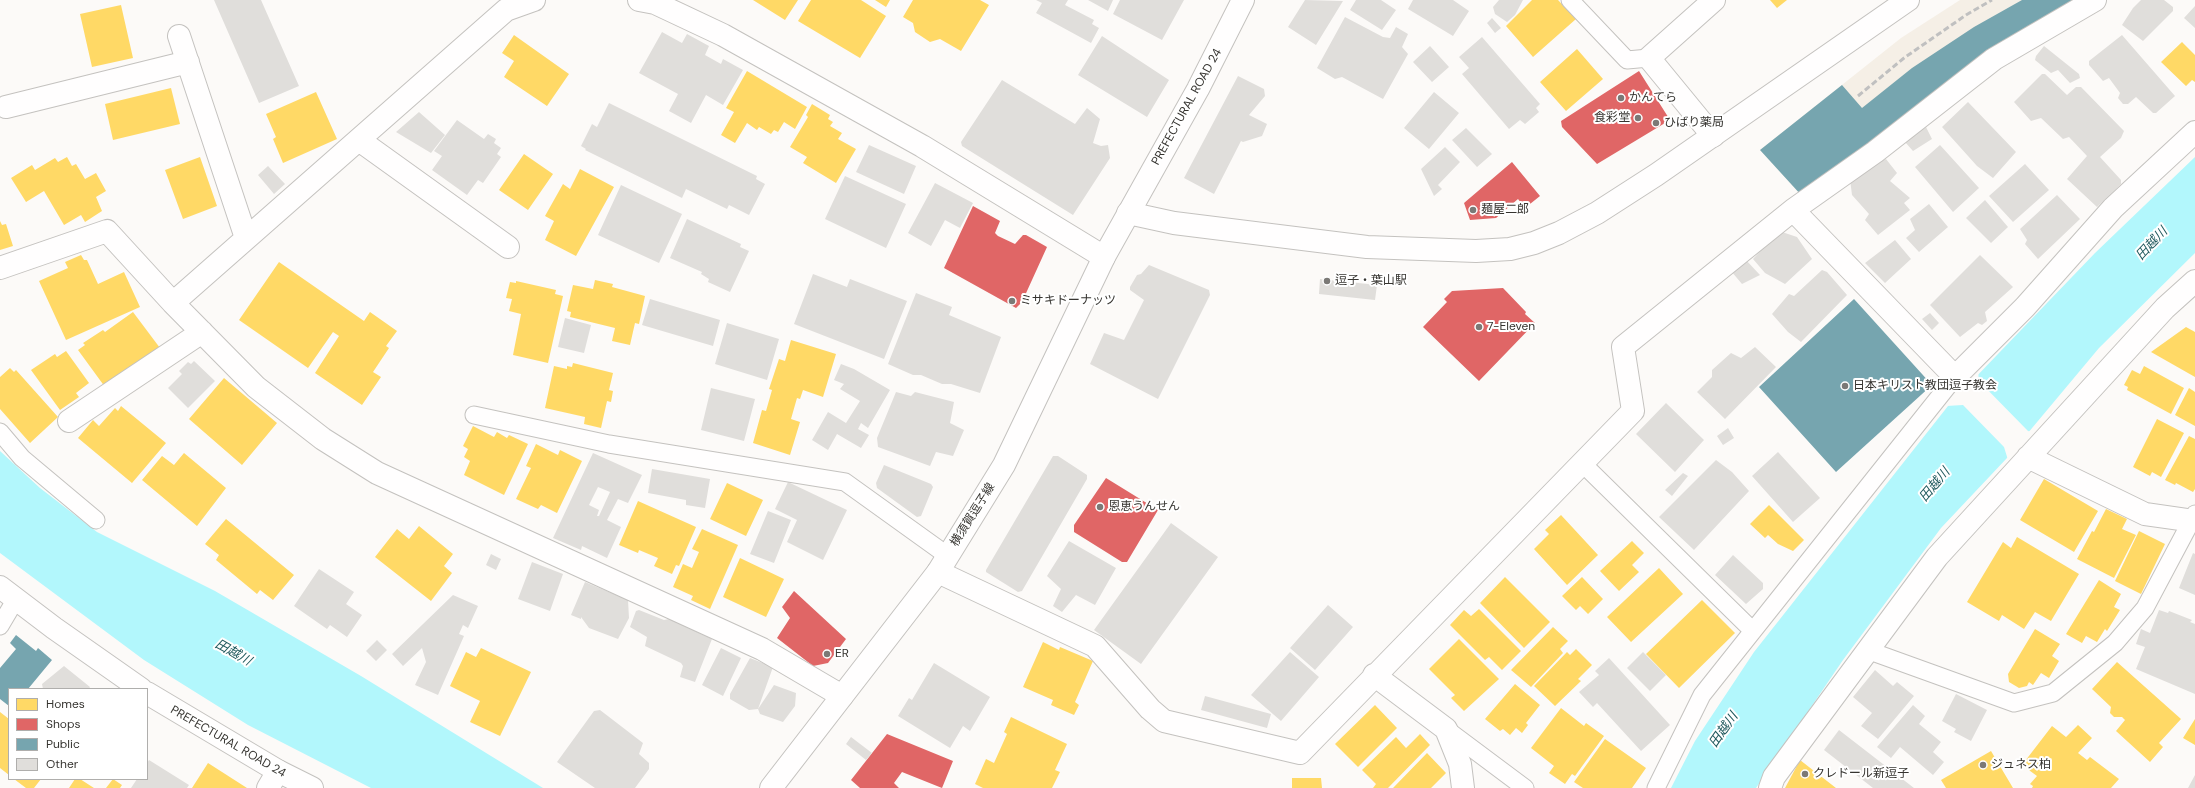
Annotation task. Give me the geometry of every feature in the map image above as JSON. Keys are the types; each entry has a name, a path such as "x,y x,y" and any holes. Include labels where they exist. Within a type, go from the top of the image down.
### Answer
{"street":[{"path":"173,303 359,140 503,5 534,0"},
{"name":"PREFECTURAL ROAD 24","path":"1128,212 1198,90 1243,0"},
{"path":"1713,136 1649,58 1714,0"},
{"path":"1128,212 1174,224 1367,247 1476,251 1510,249 1553,236 1584,220 1713,136 1908,0"},
{"path":"943,564 1095,646 1150,710 1164,721 1300,754 1374,675 1633,411 1622,347 1793,210 1875,152 1994,59 2095,0"},
{"path":"650,1 723,35 922,146 1104,257"},
{"path":"179,36 246,238"},
{"path":"6,107 188,62"},
{"path":"1793,210 1955,377 2025,307 2113,208 2195,132"},
{"path":"359,140 508,247"},
{"name":"横須賀逗子線","path":"771,788 943,564 1004,465 1104,257 1128,212"},
{"path":"0,268 107,231 173,303 256,387 323,439 377,474 762,649 842,696"},
{"path":"1770,788 1774,777 1866,650 1937,557 2165,308 2195,281"},
{"path":"69,421 202,332"},
{"path":"2028,456 2144,514 2194,518"},
{"path":"8,593 54,628 141,688"},
{"path":"1374,675 1446,729 1460,764 1463,788"},
{"name":"PREFECTURAL ROAD 24","path":"148,694 273,780 312,788"}],"lane":[{"path":"1570,0 1627,60 1649,58"},
{"path":"1656,788 1702,696 1955,377"},
{"path":"474,415 609,444 845,482 943,564"},
{"path":"0,432 22,458 96,520"},
{"path":"1582,463 1753,631"},
{"path":"1866,650 2014,703 2053,693 2115,643 2145,608 2194,518"},
{"path":"0,626 8,593"},
{"path":"1446,729 1525,788"}],"shaded area":[{"path":"1960,0 2081,0 1802,196 1760,150 1901,38"}],"water":[{"name":"田越川","path":"2195,157 2195,253 2099,348 2007,458 1941,528 1843,660 1756,788 1671,788 1695,741 1754,652 1948,406 2095,253"},
{"name":"田越川","path":"0,451 40,488 97,532 215,591 361,676 543,788 371,788 248,725 144,660 0,553"}],"pier":[{"path":"1978,371 1979,381 2028,431 2032,432 2008,460 2004,447 1963,405 1946,406"}],"building: Homes":[{"path":"753,0 798,0 785,20"},
{"path":"811,0 861,0 886,16 860,58 798,21"},
{"path":"875,0 890,0 886,7"},
{"path":"913,0 980,0 989,5 961,51 940,39 930,42 915,32 913,23 903,17"},
{"path":"1532,0 1558,0 1576,19 1533,57 1506,26"},
{"path":"1770,0 1787,0 1777,8"},
{"path":"121,5 133,58 92,67 80,14"},
{"path":"514,35 569,74 547,106 504,77 514,61 502,53"},
{"path":"2182,42 2195,55 2195,82 2192,80 2186,86 2161,62"},
{"path":"1577,49 1603,79 1566,111 1540,82"},
{"path":"747,71 807,107 795,129 784,122 778,132 774,130 771,134 759,127 757,130 747,123 735,143 721,135 734,112 726,108"},
{"path":"171,88 180,124 113,140 105,104"},
{"path":"316,92 337,139 283,163 273,139 276,137 266,114"},
{"path":"812,104 830,115 828,119 833,122 830,126 842,133 838,139 856,149 836,183 803,163 807,157 790,147 808,117 806,115"},
{"path":"524,154 553,174 528,210 499,190"},
{"path":"67,157 72,166 76,164 85,179 96,173 106,191 96,197 102,211 85,222 81,215 64,225 44,191 26,202 11,178 32,165 35,170 55,158 58,162"},
{"path":"200,157 217,206 183,219 165,170"},
{"path":"580,169 614,187 576,256 545,240 554,221 545,216 563,184 570,189"},
{"path":"0,221 2,225 6,224 13,246 0,250"},
{"path":"81,255 84,260 87,260 98,284 124,272 140,307 66,340 39,281 68,268 65,262"},
{"path":"279,262 364,321 370,312 397,331 386,346 389,348 373,372 381,377 362,405 315,373 339,336 333,332 308,368 239,320"},
{"path":"595,280 613,284 612,287 645,296 639,324 635,323 630,345 612,341 615,328 570,317 571,312 567,311 573,285 593,289"},
{"path":"516,281 556,290 555,294 563,296 548,363 513,355 521,314 509,311 512,299 506,298 510,282 516,283"},
{"path":"133,312 160,348 105,387 78,350 85,345 83,343 103,330 105,332"},
{"path":"2186,327 2195,332 2195,377 2151,352"},
{"path":"791,340 836,354 823,397 803,390 800,399 797,398 791,419 800,422 790,455 753,443 762,410 766,411 772,390 769,389 779,359 785,361"},
{"path":"66,351 89,383 76,393 79,397 60,410 31,370 55,354 57,357"},
{"path":"573,363 613,373 609,390 613,391 611,402 607,401 601,428 584,424 585,417 545,408 554,366 567,369 567,366 572,367"},
{"path":"2144,366 2184,388 2171,414 2127,390 2128,387 2124,385 2132,370 2140,374"},
{"path":"10,368 14,372 16,370 58,417 30,443 0,409 0,377"},
{"path":"224,378 277,423 242,465 189,419"},
{"path":"2189,388 2195,392 2195,426 2175,415"},
{"path":"121,406 166,443 132,483 78,438 93,420 99,426 115,408 118,411"},
{"path":"2157,419 2184,433 2161,477 2152,472 2150,476 2133,467"},
{"path":"473,426 494,437 497,432 507,438 509,435 528,444 504,495 464,475 470,461 464,457 468,449 463,446"},
{"path":"2189,436 2195,439 2195,489 2193,492 2176,483 2175,485 2165,480"},
{"path":"536,444 558,455 560,450 582,461 557,513 541,505 538,509 516,499 531,468 526,466"},
{"path":"184,453 226,488 197,526 142,480 162,456 174,465"},
{"path":"2044,479 2098,511 2074,552 2020,520"},
{"path":"727,483 763,500 746,536 710,519"},
{"path":"638,501 696,527 679,566 676,565 672,574 654,566 658,558 639,550 638,553 619,545"},
{"path":"1769,505 1804,540 1793,551 1778,544 1768,535 1765,538 1750,524"},
{"path":"2106,509 2127,519 2122,529 2136,535 2114,578 2077,559"},
{"path":"1561,515 1598,555 1567,585 1534,549 1549,534 1545,530"},
{"path":"226,519 294,575 273,600 260,590 257,594 216,560 219,555 205,544"},
{"path":"419,526 453,554 444,566 452,573 431,601 375,557 397,529 409,539"},
{"path":"702,529 738,545 710,609 691,600 693,596 673,587 683,564 692,568 699,552 692,549"},
{"path":"2139,531 2165,544 2141,594 2115,581"},
{"path":"2017,537 2079,574 2051,621 2035,612 2024,629 2002,615 1999,621 1967,602 2003,542 2011,548"},
{"path":"1632,541 1644,553 1632,565 1639,572 1619,591 1600,571"},
{"path":"740,558 784,579 766,617 723,597"},
{"path":"1659,568 1683,594 1631,642 1607,617"},
{"path":"1505,577 1550,622 1524,648 1480,603"},
{"path":"1582,577 1603,599 1588,614 1580,606 1576,610 1562,596"},
{"path":"2099,580 2121,594 2114,607 2120,610 2107,631 2105,629 2097,642 2086,636 2082,643 2066,634"},
{"path":"1702,600 1735,633 1679,688 1646,654"},
{"path":"1479,609 1521,651 1502,670 1489,657 1485,660 1450,625 1464,610 1471,616"},
{"path":"1553,627 1568,641 1560,649 1563,653 1531,687 1511,670"},
{"path":"2035,629 2060,644 2052,656 2059,661 2049,678 2041,673 2033,685 2029,682 2027,686 2019,688 2009,682 2008,674"},
{"path":"1459,639 1499,679 1464,711 1451,698 1455,695 1429,669"},
{"path":"1043,642 1059,650 1060,647 1093,661 1075,702 1079,705 1074,715 1051,705 1053,700 1023,687"},
{"path":"481,648 531,672 500,736 470,722 480,701 450,686 466,652 476,657"},
{"path":"1576,649 1592,665 1578,679 1581,681 1555,706 1534,686 1567,652 1570,655"},
{"path":"2117,662 2181,719 2159,743 2163,747 2150,762 2116,731 2125,720 2122,717 2114,717 2110,713 2111,707 2092,689"},
{"path":"1515,684 1540,705 1526,723 1528,725 1522,733 1516,728 1510,735 1503,729 1500,731 1485,719"},
{"path":"1375,705 1397,728 1358,767 1335,744"},
{"path":"1561,708 1584,726 1586,723 1604,736 1575,776 1572,774 1565,784 1549,773 1554,766 1531,748"},
{"path":"0,712 8,718 8,774 0,768"},
{"path":"1011,717 1067,744 1055,770 1060,772 1052,788 983,788 975,784 986,759 994,763 1007,734 1004,732"},
{"path":"2195,719 2195,745 2183,738"},
{"path":"2078,725 2092,738 2078,753 2087,760 2090,757 2119,779 2111,788 2032,788 2033,786 2030,784 2037,776 2022,765 2052,726 2066,737"},
{"path":"1420,734 1430,745 1388,788 1373,788 1376,784 1362,770 1396,737 1406,748"},
{"path":"1605,739 1646,768 1632,788 1583,788 1574,782"},
{"name":"ジュネス柏","path":"1991,751 2013,788 1946,788 1941,780"},
{"path":"1427,753 1446,773 1431,788 1393,788"},
{"name":"クレドール新逗子","path":"1800,760 1836,788 1785,788"},
{"path":"208,763 247,788 192,788"},
{"path":"1292,778 1321,778 1322,788 1292,788"},
{"path":"15,780 40,780 34,788 26,788"},
{"path":"74,780 82,780 94,788 69,788"},
{"path":"112,780 122,785 120,788 106,788"}],"building: Shops":[{"path":"1639,71 1670,120 1597,164 1562,127 1561,121"},
{"path":"1512,162 1540,196 1525,208 1518,199 1496,218 1470,220 1464,203"},
{"path":"973,206 1000,221 995,233 998,236 1015,244 1023,235 1026,235 1047,247 1022,302 1016,308 944,268"},
{"path":"1503,288 1526,312 1525,314 1535,323 1479,381 1423,327 1447,302 1444,299 1452,291"},
{"path":"1106,478 1158,510 1127,562 1122,562 1074,532 1074,525"},
{"path":"794,591 846,639 828,663 813,666 777,638 790,618 782,607"},
{"path":"887,734 953,761 942,788 902,772 894,783 899,788 860,788 851,780"}],"building: Public":[{"path":"2022,0 2081,0 1802,196 1760,150 1842,85 1862,108 1912,68 1974,27"},
{"name":"日本キリスト教団逗子教会","path":"1854,299 1932,385 1836,472 1759,387"},
{"path":"16,635 36,651 38,648 52,660 29,688 8,688 8,705 0,699 0,668 16,649 10,643"}],"building: Other":[{"path":"214,0 261,0 299,86 259,103"},
{"path":"1036,0 1068,0 1065,5 1094,20 1092,24 1099,28 1091,43 1036,13 1042,3"},
{"path":"1088,0 1113,0 1108,11"},
{"path":"1120,0 1184,0 1162,40 1113,14"},
{"path":"1305,0 1343,1 1316,45 1288,27"},
{"path":"1356,0 1381,0 1396,10 1382,30 1350,10"},
{"path":"1413,0 1453,0 1469,11 1453,36 1408,9"},
{"path":"1499,0 1523,0 1515,15 1507,22 1495,14 1493,7"},
{"path":"2141,0 2164,0 2173,7 2173,11 2143,41 2122,25 2133,8"},
{"path":"2195,6 2195,28 2184,18"},
{"path":"1345,17 1383,37 1390,38 1396,27 1408,34 1402,47 1408,54 1383,99 1342,77 1335,79 1317,68"},
{"path":"1492,18 1501,28 1495,33 1487,23"},
{"path":"662,32 682,43 687,34 709,46 705,55 721,64 723,59 743,70 723,105 706,95 691,123 669,111 678,94 639,73"},
{"path":"2122,35 2175,96 2156,113 2153,113 2136,97 2128,104 2123,104 2118,98 2120,93 2109,78 2103,81 2089,65 2089,61"},
{"path":"1102,36 1169,80 1147,117 1078,75"},
{"path":"1482,37 1540,104 1536,108 1539,112 1525,124 1520,120 1509,129 1462,74 1469,68 1459,57"},
{"path":"1430,46 1449,67 1432,82 1413,62"},
{"path":"2044,46 2079,74 2080,78 2070,83 2058,70 2051,73 2035,60 2036,56"},
{"path":"2042,74 2045,74 2067,95 2076,87 2081,87 2124,131 2121,138 2100,157 2121,180 2121,184 2097,207 2067,179 2087,156 2069,137 2063,139 2041,118 2031,121 2014,102"},
{"path":"1238,76 1264,89 1265,96 1249,115 1267,124 1262,136 1243,142 1241,141 1214,194 1184,178"},
{"path":"1002,80 1075,124 1087,108 1100,119 1093,143 1101,146 1108,145 1110,158 1073,215 962,146 961,142"},
{"path":"1434,92 1459,113 1429,149 1404,128"},
{"path":"1968,102 2016,152 1993,178 1977,166 1942,127"},
{"path":"609,103 757,176 756,179 765,184 749,215 729,205 727,209 686,189 682,198 585,150 586,149 581,146 592,124 597,127"},
{"path":"419,112 445,135 431,153 396,132"},
{"path":"457,120 484,139 488,134 496,139 494,143 501,148 497,154 501,157 483,183 478,180 467,195 432,170 442,156 434,151"},
{"path":"1926,127 1932,139 1913,151 1905,142"},
{"path":"1466,128 1492,154 1477,167 1452,140"},
{"path":"869,145 916,166 904,194 856,172"},
{"path":"1940,145 1979,188 1953,212 1915,167"},
{"path":"1445,147 1460,162 1438,185 1442,189 1434,196 1421,169"},
{"path":"1886,159 1897,173 1890,181 1910,198 1904,203 1910,210 1878,235 1865,220 1869,214 1852,195 1850,179 1870,165"},
{"path":"2025,164 2049,190 2013,222 1989,196"},
{"path":"268,166 285,184 274,194 258,175"},
{"path":"845,176 906,204 886,248 825,219"},
{"path":"935,183 973,203 960,228 945,220 931,246 908,233"},
{"path":"621,185 682,214 659,263 598,235"},
{"path":"2057,195 2080,219 2038,259 2025,244 2027,240 2020,229"},
{"path":"1985,200 2008,227 1991,243 1966,218"},
{"path":"1929,204 1948,227 1919,252 1906,238 1915,230 1910,219"},
{"path":"687,219 741,244 740,247 749,251 730,292 708,282 709,279 701,274 702,272 670,258"},
{"path":"1779,231 1797,237 1812,259 1785,284 1765,273 1753,259"},
{"path":"1895,240 1911,259 1885,283 1865,263"},
{"path":"1980,255 2013,287 1985,312 1987,321 1982,325 1978,323 1960,337 1930,305"},
{"path":"1745,259 1760,275 1742,284 1731,271"},
{"path":"1149,265 1209,290 1210,295 1158,399 1090,364 1104,333 1124,340 1144,300 1130,290 1130,287 1137,275 1141,274"},
{"path":"1822,270 1827,272 1847,295 1801,342 1788,332 1772,314 1789,294 1794,296"},
{"path":"813,274 847,287 850,279 907,301 884,359 794,324"},
{"path":"1320,279 1377,285 1375,300 1319,294"},
{"path":"916,293 952,307 949,315 1001,337 980,393 951,384 942,384 921,375 913,375 888,364"},
{"path":"650,299 720,320 713,346 642,325"},
{"path":"1930,313 1939,323 1932,330 1922,319"},
{"path":"565,318 591,325 584,353 558,347"},
{"path":"727,323 779,339 767,380 715,364"},
{"path":"1755,347 1776,367 1725,419 1697,392 1712,377 1712,370 1731,353 1741,358"},
{"path":"194,361 215,381 188,408 168,388 182,374 179,371 188,362 191,364"},
{"path":"841,364 854,369 890,390 868,428 861,423 858,429 869,435 861,448 837,434 828,450 812,440 828,412 846,423 860,401 840,389 844,384 834,380"},
{"path":"711,388 755,399 744,441 701,430"},
{"path":"896,392 911,396 915,392 954,402 950,423 964,430 953,456 936,452 930,466 878,447 877,438"},
{"path":"1666,403 1704,440 1675,472 1636,434"},
{"path":"1728,428 1734,438 1723,445 1717,436"},
{"path":"1778,452 1820,498 1793,522 1752,476"},
{"path":"593,453 642,475 628,503 618,499 607,520 621,527 607,558 582,546 581,550 553,538","holes":["598,487 610,492 599,516 597,516 599,510 589,505"]},
{"path":"1053,456 1058,456 1087,475 1087,479 1022,591 1018,592 986,572 986,570"},
{"path":"1716,460 1732,472 1749,491 1694,550 1659,517"},
{"path":"884,465 931,484 933,487 921,516 917,517 877,488 876,483"},
{"path":"652,469 710,479 705,508 686,505 686,500 648,493"},
{"path":"1683,473 1688,476 1672,496 1665,490"},
{"path":"788,482 847,510 823,560 787,542 797,520 775,509"},
{"path":"768,511 791,520 774,563 750,554"},
{"path":"1171,523 1218,557 1141,664 1094,630"},
{"path":"1069,541 1116,568 1095,605 1076,595 1062,612 1053,606 1061,589 1047,576"},
{"path":"2193,553 2195,554 2195,595 2179,588"},
{"path":"491,554 501,559 496,570 486,565"},
{"path":"1733,555 1763,583 1763,589 1746,604 1715,575"},
{"path":"532,562 563,574 550,611 518,599"},
{"path":"319,569 354,592 346,604 362,615 347,637 330,625 327,629 294,606"},
{"path":"585,582 628,600 629,618 618,639 589,628 581,617 581,619 571,615"},
{"path":"453,595 478,606 468,628 463,625 459,634 464,636 438,695 415,685 426,662 422,648 403,666 392,654"},
{"path":"1328,605 1353,627 1315,670 1290,648"},
{"path":"639,610 664,620 669,619 712,639 695,682 680,677 683,666 681,663 645,646 647,637 630,627 636,611"},
{"path":"2159,610 2168,613 2169,611 2192,620 2190,622 2195,624 2195,694 2136,669 2145,647 2136,644 2141,629 2150,633"},
{"path":"377,640 387,650 376,661 366,651"},
{"path":"721,648 741,658 723,696 702,685"},
{"path":"1290,652 1319,677 1281,721 1251,695"},
{"path":"1643,652 1666,675 1650,691 1627,668"},
{"path":"750,658 773,667 758,709 749,710 730,699 730,694"},
{"path":"1609,658 1670,725 1641,751 1597,703 1593,707 1579,692 1599,675 1595,671"},
{"path":"934,663 990,697 970,731 963,726 950,748 898,716 909,698 912,700"},
{"path":"64,666 90,687 43,688 42,684"},
{"path":"1875,670 1893,686 1897,682 1914,696 1878,739 1861,726 1872,713 1853,697"},
{"path":"774,685 796,693 795,706 783,722 760,714 758,709"},
{"path":"1956,694 1987,710 1971,741 1954,732 1956,729 1942,721"},
{"path":"1205,696 1271,714 1267,728 1201,710"},
{"path":"1913,705 1925,716 1919,724 1941,742 1933,752 1944,762 1933,775 1900,747 1891,758 1877,747"},
{"path":"600,710 643,743 639,754 649,763 649,769 635,788 595,788 557,762 594,711"},
{"path":"1839,730 1914,788 1873,788 1824,750"},
{"path":"851,737 872,753 866,760 846,744"},
{"path":"149,760 189,785 187,788 131,788 136,780 148,780"},
{"path":"2195,775 2195,788 2188,788"}],"railway":[{"path":"1858,96 1904,58 1966,15 1992,0"}],"place":[{"name":"かんてら","path":"1621,98"},
{"name":"食彩堂","path":"1638,118"},
{"name":"ひばり薬局","path":"1656,123"},
{"name":"麺屋二郎","path":"1473,210"},
{"name":"逗子・葉山駅","path":"1327,281"},
{"name":"ミサキドーナッツ","path":"1012,301"},
{"name":"7-Eleven","path":"1479,327"},
{"name":"日本キリスト教団逗子教会","path":"1845,386"},
{"name":"恩恵うんせん","path":"1100,507"},
{"name":"ER","path":"827,654"},
{"name":"ジュネス柏","path":"1983,765"},
{"name":"クレドール新逗子","path":"1805,774"}]}
